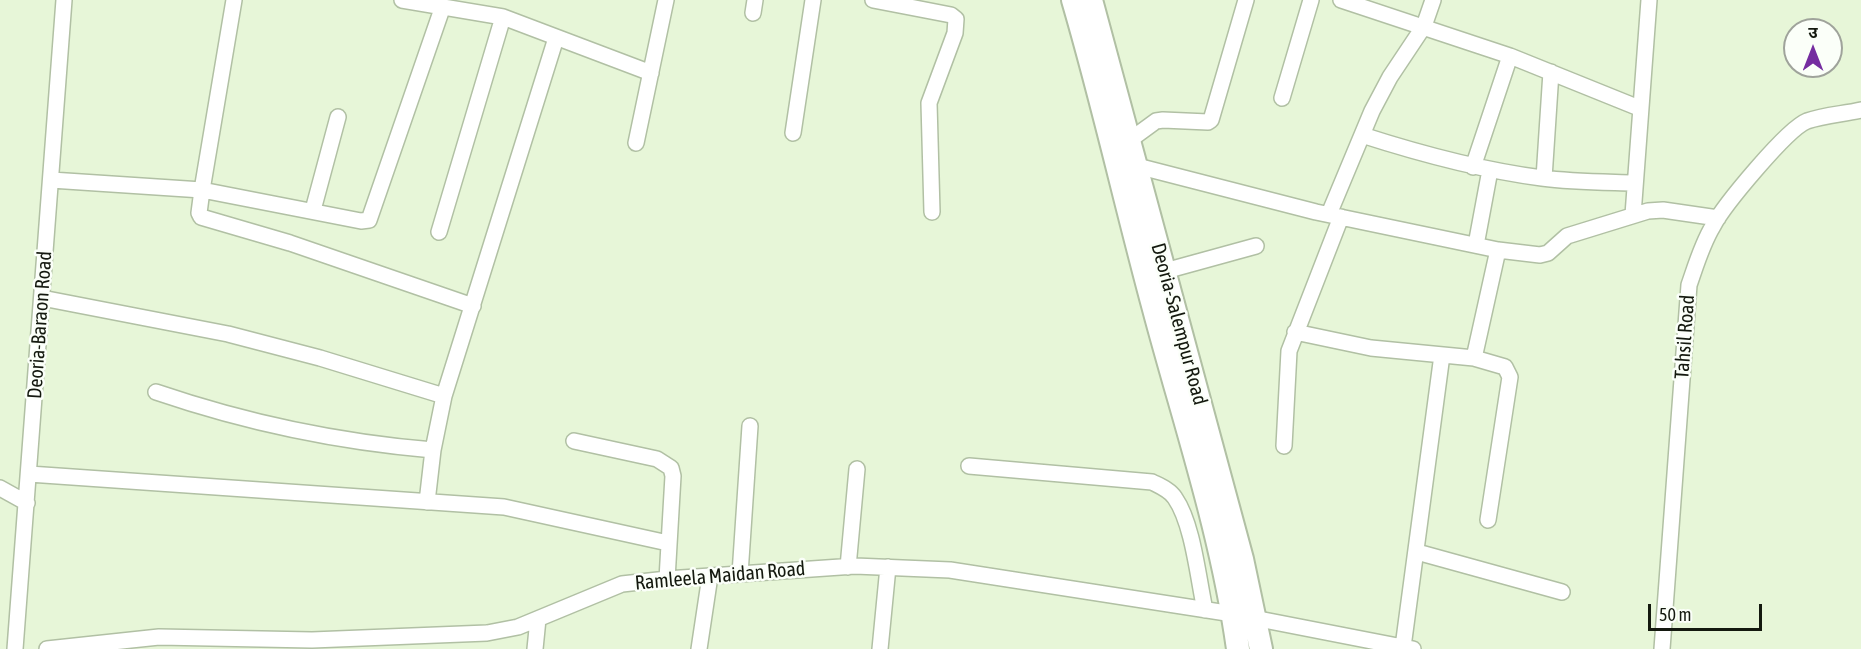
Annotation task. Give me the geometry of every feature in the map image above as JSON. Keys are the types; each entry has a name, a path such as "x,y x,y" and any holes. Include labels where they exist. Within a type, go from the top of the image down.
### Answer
{"highway":[{"name":"Deoria-Salempur Road","path":"1073,0 1100,94 1154,309 1204,486 1244,616 1261,649"},
{"name":"Deoria-Salempur Road","path":"1091,0 1165,271 1244,616 1238,649"}],"street":[{"name":"Deoria-Baraon Road","path":"15,649 64,0"},
{"path":"234,0 199,213 205,220 290,243 473,306"},
{"path":"403,0 503,17 651,73"},
{"path":"636,143 666,0"},
{"path":"793,133 813,0"},
{"path":"873,0 951,15 956,19 955,33 929,103 932,212"},
{"path":"1130,140 1163,120 1208,123 1212,120 1246,0"},
{"path":"1282,98 1311,0"},
{"path":"1341,0 1510,56 1639,108"},
{"path":"1284,446 1287,366 1295,332 1362,135 1380,94 1424,26 1433,0"},
{"path":"1633,215 1639,108 1649,0"},
{"path":"51,180 202,190 361,221 369,220 443,6"},
{"path":"440,232 503,17"},
{"path":"427,502 433,450 444,396 556,38"},
{"path":"1473,167 1510,56"},
{"path":"1544,178 1551,72"},
{"name":"Tahsil Road","path":"1662,649 1689,285 1701,251 1718,218 1780,141 1807,122 1861,110"},
{"path":"313,210 338,117"},
{"path":"1362,135 1417,153 1473,167 1544,178 1634,183"},
{"path":"1137,166 1335,215 1498,250 1540,255 1548,253 1567,236 1633,215 1663,210 1718,218"},
{"path":"1476,245 1490,170"},
{"path":"1165,271 1256,246"},
{"path":"1474,358 1498,250"},
{"path":"42,298 228,334 320,358 444,396"},
{"path":"1295,332 1371,348 1474,358 1505,367 1510,377 1488,520"},
{"path":"1408,648 1417,552 1442,356"},
{"path":"156,392 264,425 331,439 433,450"},
{"path":"740,574 750,426"},
{"path":"574,441 657,459 671,468 673,476 667,579"},
{"path":"969,466 1152,482 1162,487 1174,497 1186,524 1205,610"},
{"path":"848,567 857,469"},
{"path":"29,474 504,507 668,543"},
{"path":"0,488 27,503"},
{"path":"1417,552 1562,592"},
{"name":"Ramleela Maidan Road","path":"47,649 159,643 312,640 403,643 518,627 622,584 848,567 950,570 1244,616 1378,646 1408,648"},
{"path":"880,649 888,567"},
{"path":"699,649 710,576"},
{"path":"535,649 538,619"}]}
